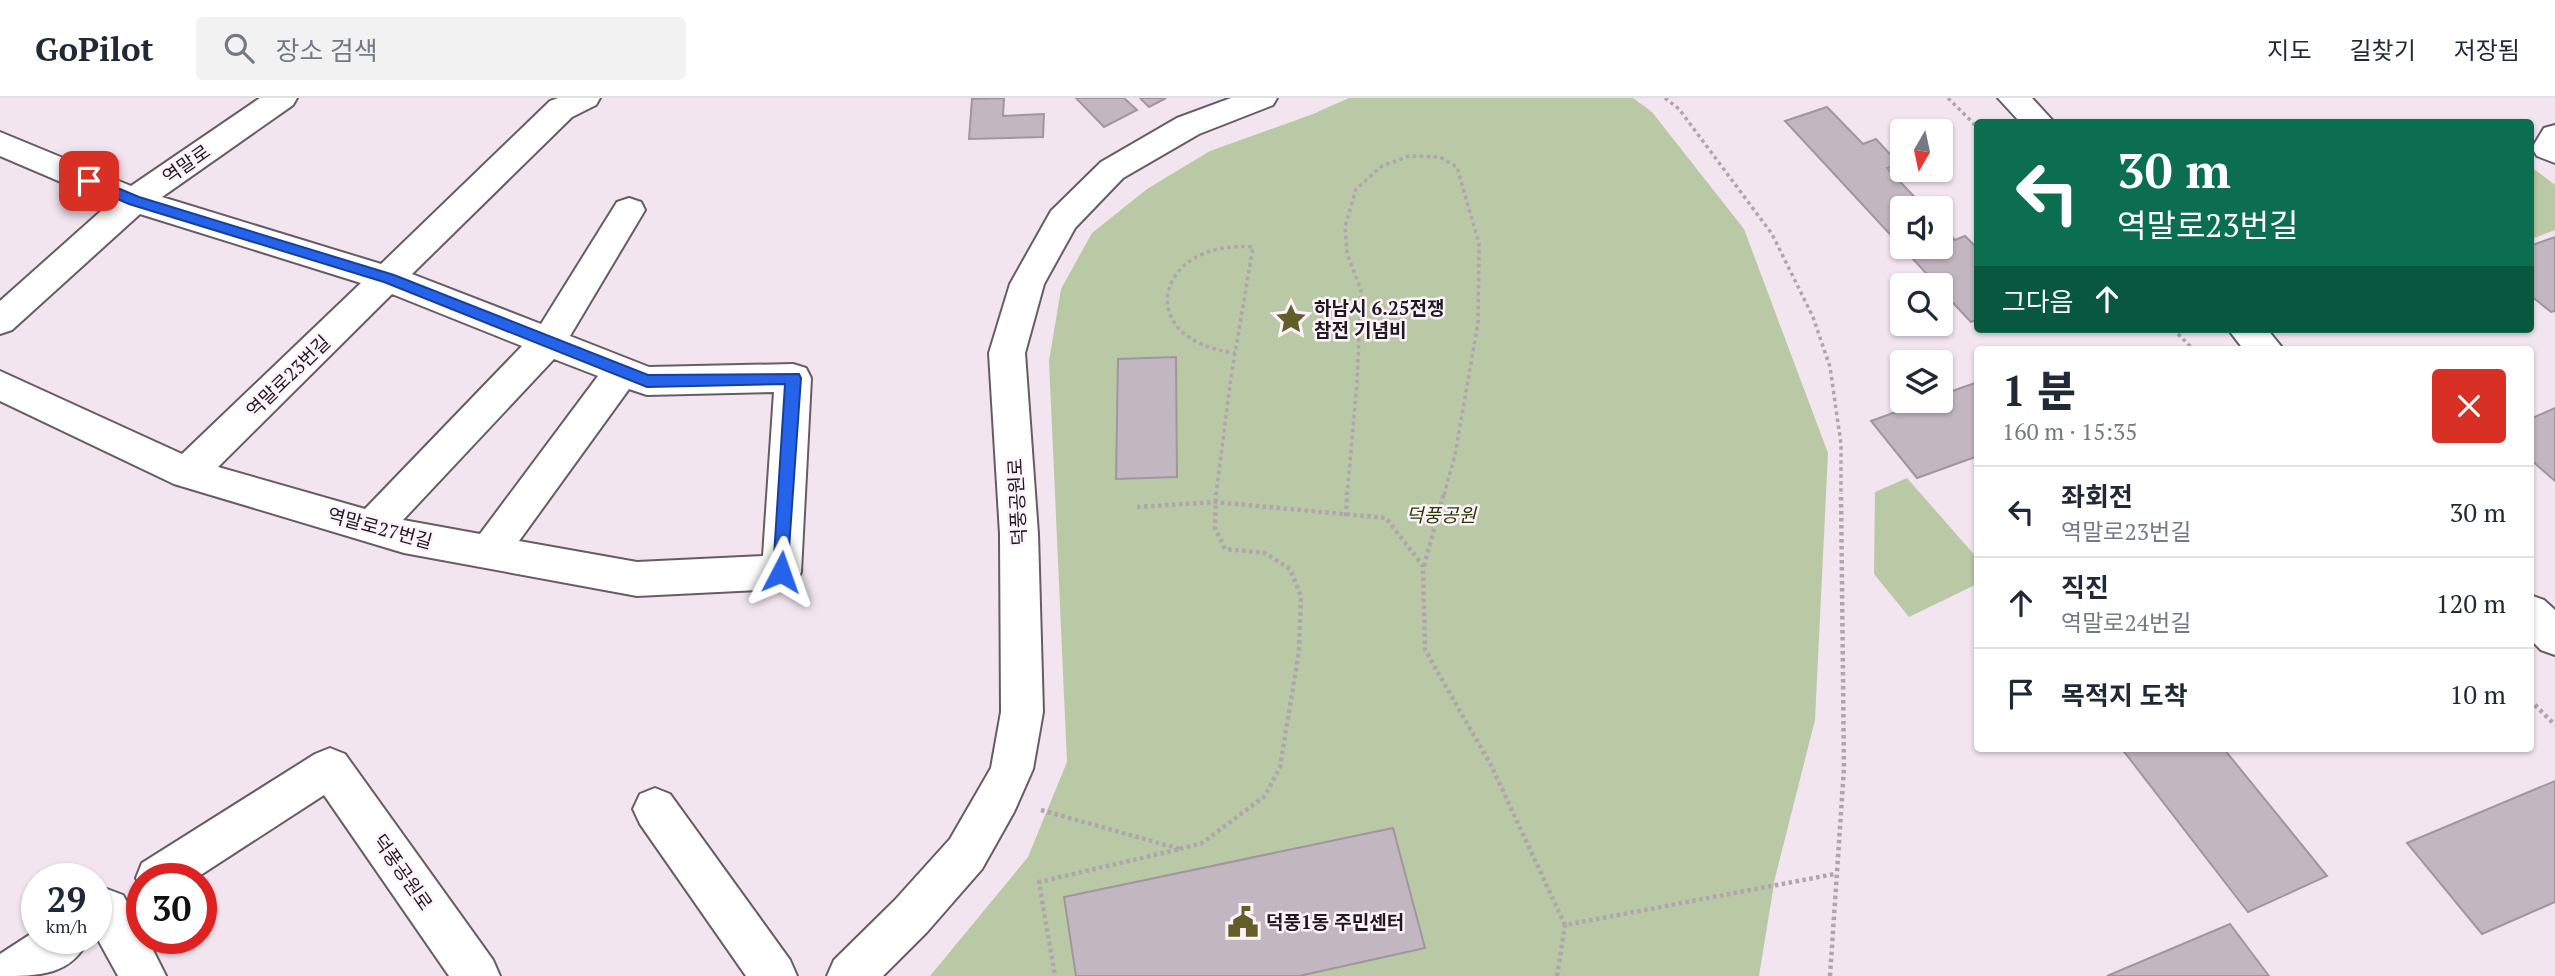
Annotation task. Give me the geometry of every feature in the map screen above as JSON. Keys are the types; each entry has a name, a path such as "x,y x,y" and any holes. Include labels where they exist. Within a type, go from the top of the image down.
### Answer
{"street":[{"name":"역말로","path":"0,320 134,200 282,98"},
{"name":"덕풍공원로","path":"850,976 911,916 966,854 999,798 1012,769 1022,712 1019,534 1007,353 1027,284 1063,220 1112,170 1188,126 1262,98"},
{"path":"2013,98 2035,119"},
{"path":"389,279 566,102"},
{"path":"2555,136 2548,148 2555,152"},
{"path":"0,143 134,200 389,279 622,371 489,552"},
{"path":"372,527 548,342 629,209"},
{"name":"역말로23번길","path":"187,473 389,279"},
{"path":"2249,333 2262,346"},
{"name":"역말로27번길","path":"0,385 187,473 404,537 637,579 781,572 793,378 647,381 622,371"},
{"path":"2534,616 2555,637"},
{"name":"덕풍공원로","path":"181,863 330,768 477,976"},
{"path":"655,809 774,976"},
{"path":"115,906 143,976"},
{"path":"7,976 41,954"}],"path":[{"path":"1665,98 1679,109 1772,234 1813,317 1830,367 1841,444 1841,675 1844,768 1830,976"},
{"path":"1948,98 1974,124"},
{"path":"1346,516 1357,383 1361,290 1347,254 1345,228 1356,189 1382,166 1409,156 1440,157 1457,167 1479,244 1478,323 1455,455 1423,566 1425,650 1491,765 1565,925 1557,976"},
{"path":"1055,976 1040,882 1202,843 1265,796 1280,767 1299,651 1301,596 1290,569 1265,553 1225,549 1215,528 1215,502 1235,353 1253,247 1215,248 1196,255 1180,267 1170,282 1167,299 1170,316 1180,331 1196,343 1217,351 1235,353"},
{"path":"2177,333 2190,346"},
{"path":"1137,507 1215,502 1386,518 1423,566"},
{"path":"2534,704 2555,725"},
{"path":"999,798 1180,849"},
{"path":"1565,925 1835,874"}],"green space":[{"name":"덕풍공원","path":"1349,98 1633,98 1652,112 1744,229 1828,453 1815,720 1775,878 1759,976 930,976 1028,857 1067,762 1049,361 1061,289 1092,233 1147,189 1210,151 1313,114"},
{"path":"2534,169 2555,185 2555,230 2534,238"},
{"path":"1907,478 1974,554 1974,585 1909,617 1874,574 1875,492"}],"building":[{"path":"1004,98 1003,116 1044,114 1043,137 969,139 972,99"},
{"path":"1076,98 1124,98 1137,110 1104,127"},
{"path":"1140,98 1166,98 1149,107"},
{"path":"1827,107 1863,144 1876,139 1890,154 1890,167 1887,168 1890,171 1890,182 1900,182 1914,196 1890,196 1890,234 1785,121"},
{"path":"1965,236 1974,245 1974,321 1971,322 1953,303 1953,273 1926,273 1913,259 1953,259 1953,238 1955,240"},
{"path":"2555,237 2555,311 2551,312 2534,298 2534,245"},
{"path":"1176,357 1177,477 1116,479 1118,359"},
{"path":"1974,383 1974,457 1917,478 1871,421 1893,413 1953,413 1953,391"},
{"path":"2555,408 2555,481 2534,463 2534,417"},
{"path":"2124,752 2226,752 2327,876 2248,912"},
{"path":"2555,781 2555,902 2482,934 2407,843"},
{"name":"덕풍1동 주민센터","path":"1393,828 1425,948 1299,976 1076,976 1064,897"},
{"path":"2230,924 2269,976 2107,976"}],"place":[{"name":"하남시 6.25전쟁 참전 기념비","path":"1291,319"},
{"name":"덕풍1동 주민센터","path":"1243,922"}],"route":[{"path":"89,181 134,200 389,279 647,381 793,378 781,572"}]}
